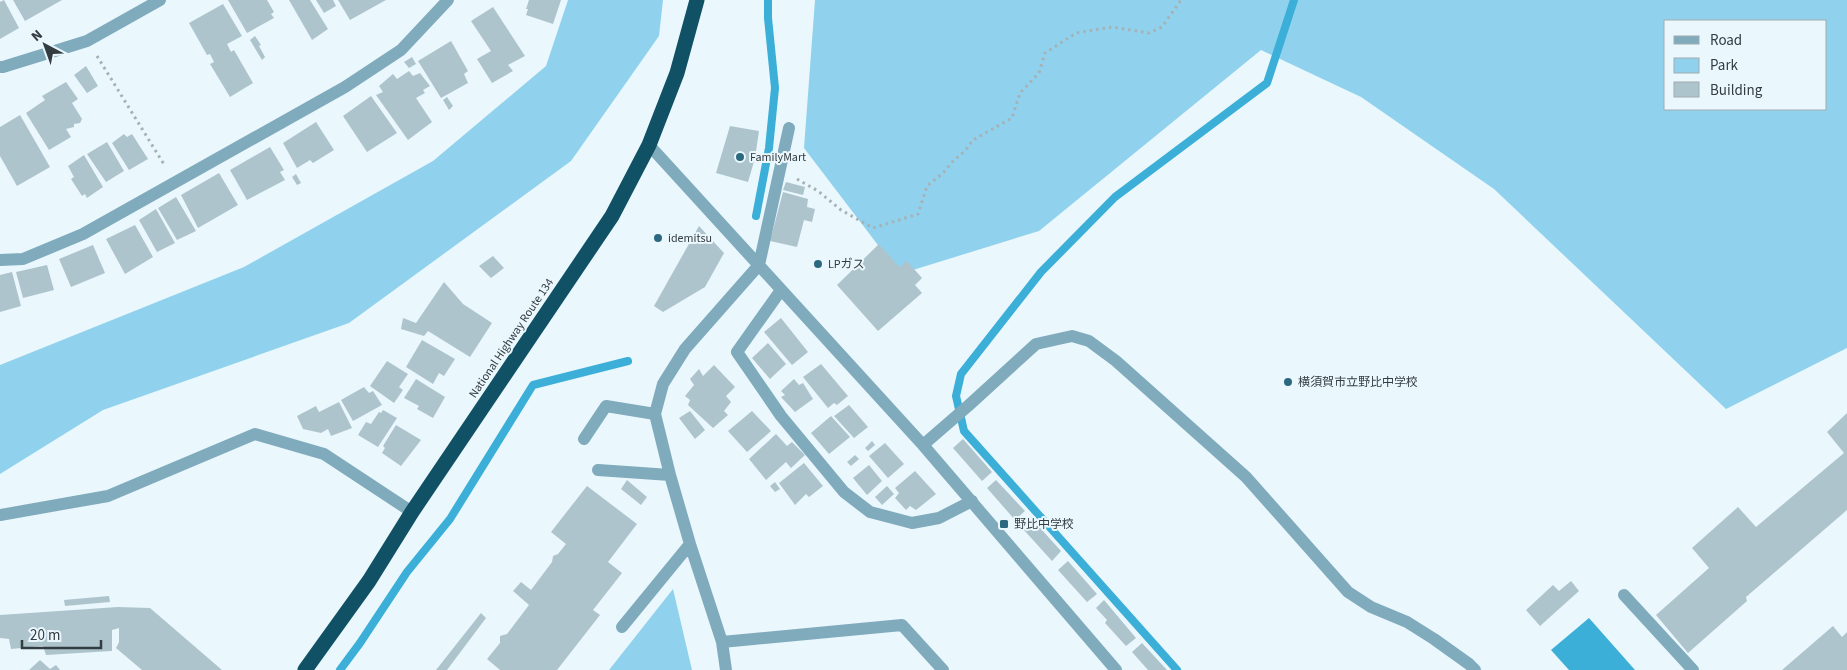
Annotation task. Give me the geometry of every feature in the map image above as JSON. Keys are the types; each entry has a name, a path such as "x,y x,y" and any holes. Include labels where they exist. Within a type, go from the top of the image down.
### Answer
{"highway":[{"name":"National Highway Route 134","path":"305,670 369,581 412,512 612,216 649,145 676,73 697,0"}],"street":[{"path":"1,69 87,41 160,0"},
{"path":"0,260 23,259 83,234 345,87 401,50 448,0"},
{"path":"726,670 722,642 690,544 655,414 663,384 685,350 759,265 789,128"},
{"path":"649,145 972,501 1116,670"},
{"path":"781,290 737,352 781,416 844,492 870,512 912,524 939,518 972,501"},
{"path":"922,446 1036,344 1072,336 1089,341 1116,361 1246,478 1348,592 1371,607 1421,630 1475,670"},
{"path":"584,439 606,406 655,414"},
{"path":"0,514 108,496 255,434 324,454 412,512"},
{"path":"598,470 670,474"},
{"path":"622,627 690,544"},
{"path":"1624,595 1693,670"},
{"path":"722,642 902,625 943,670"}],"path":[{"path":"780,169 818,191 841,210 873,228 918,214 927,186 943,173 973,140 1012,118 1020,93 1039,73 1045,53 1076,33 1112,27 1149,33 1162,27 1182,0"},
{"path":"87,41 176,183"}],"green space":[{"path":"568,0 663,0 659,36 571,161 349,323 103,410 0,474 0,365 244,267 433,161 546,66"},
{"path":"815,0 1847,0 1847,348 1726,409 1494,189 1361,97 1261,50 1039,231 900,274 804,148"},
{"path":"673,589 692,670 609,670"}],"shaded area":[{"path":"1589,618 1635,670 1569,670 1551,650"}],"building":[{"path":"4,0 19,28 0,39 0,2"},
{"path":"13,0 62,0 25,21"},
{"path":"228,0 267,0 274,12 271,14 274,18 247,33"},
{"path":"289,0 310,0 328,29 312,40"},
{"path":"316,0 333,0 336,6 324,13"},
{"path":"338,0 386,0 350,20"},
{"path":"529,0 561,0 553,24 526,15"},
{"path":"223,4 242,36 227,44 231,52 234,50 253,83 230,97 210,64 214,62 210,54 207,55 189,23"},
{"path":"493,7 525,56 508,65 513,71 492,83 477,59 491,51 471,21"},
{"path":"255,36 261,45 259,46 265,57 262,60 250,40"},
{"path":"451,41 468,71 464,74 468,83 441,98 418,61"},
{"path":"412,57 416,64 409,68 404,62"},
{"path":"86,66 98,86 87,93 74,75"},
{"path":"409,71 413,76 420,73 430,86 423,90 425,93 416,98 432,122 408,140 376,95 383,92 379,86 393,74 397,79"},
{"path":"66,82 78,99 72,103 82,119 80,123 74,124 74,127 66,129 71,137 49,150 26,113 45,100 42,96"},
{"path":"371,96 397,133 367,152 343,116"},
{"path":"447,97 453,106 449,110 443,100"},
{"path":"20,115 50,167 17,186 0,156 0,127"},
{"path":"316,122 334,150 313,163 310,160 297,168 283,143"},
{"path":"730,126 759,131 755,158 748,182 716,173"},
{"path":"124,134 127,137 132,134 148,159 129,170 112,143"},
{"path":"107,142 124,171 106,182 87,154"},
{"path":"270,147 284,170 280,172 285,180 247,200 230,170"},
{"path":"84,155 103,187 87,198 85,194 82,196 71,179 74,177 68,166"},
{"path":"219,173 238,205 198,228 181,195"},
{"path":"296,174 301,183 297,185 292,177"},
{"path":"786,182 805,187 803,195 783,190"},
{"path":"783,192 808,199 807,207 815,209 812,222 804,220 797,247 770,241"},
{"path":"176,197 196,231 177,240 158,208"},
{"path":"156,209 175,243 157,252 139,220"},
{"path":"135,225 153,257 125,274 106,239"},
{"path":"699,226 724,253 705,287 663,312 654,306"},
{"path":"879,244 899,267 907,261 922,278 915,285 922,293 878,331 837,285"},
{"path":"93,245 105,273 71,287 59,259"},
{"path":"493,256 504,268 491,278 479,266"},
{"path":"47,265 54,290 23,298 16,272"},
{"path":"12,272 21,306 0,312 0,275"},
{"path":"444,282 463,304 492,323 470,357 428,331 424,336 401,329 403,318 416,323"},
{"path":"781,318 808,352 792,365 764,332"},
{"path":"422,340 455,359 444,376 439,373 433,384 406,367"},
{"path":"768,343 786,364 770,379 752,358"},
{"path":"387,361 408,374 399,387 403,390 394,403 370,386"},
{"path":"821,364 848,396 837,405 834,403 828,408 803,377"},
{"path":"714,365 735,387 726,396 731,402 724,411 728,415 713,428 688,405 690,400 685,396 694,385 690,379 699,369 703,376"},
{"path":"416,379 445,397 433,418 417,409 419,406 404,398"},
{"path":"794,379 799,385 803,383 813,399 795,412 781,397 785,395 781,391"},
{"path":"364,387 369,393 373,391 382,405 353,421 341,400"},
{"path":"339,402 352,428 331,436 328,429 321,433 303,429 297,416 316,406 319,412"},
{"path":"849,405 868,427 854,438 834,416"},
{"path":"383,410 397,418 378,447 358,435 366,422 371,424 379,412 381,413"},
{"path":"690,411 705,430 695,439 679,418"},
{"path":"752,411 771,431 747,452 728,431"},
{"path":"1847,413 1847,510 1746,597 1747,601 1688,653 1656,615 1709,568 1692,548 1738,507 1756,527 1844,453 1827,432"},
{"path":"831,416 850,437 829,454 811,433"},
{"path":"396,425 421,440 401,466 382,453 385,448 383,446"},
{"path":"776,434 787,446 792,442 805,455 791,468 786,462 766,480 749,459"},
{"path":"963,439 992,472 982,481 953,448"},
{"path":"872,441 875,445 868,451 865,448"},
{"path":"885,443 904,464 888,478 869,456"},
{"path":"855,455 859,459 851,466 847,462"},
{"path":"804,463 823,486 809,497 806,494 795,505 779,483"},
{"path":"869,465 882,481 867,495 853,478"},
{"path":"915,471 936,494 916,510 910,506 906,510 895,498 899,493 895,488"},
{"path":"627,480 647,497 641,505 621,489"},
{"path":"996,480 1025,511 1015,520 987,488"},
{"path":"775,482 780,489 775,492 770,486"},
{"path":"587,486 637,524 608,562 622,573 593,610 600,615 557,670 500,670 487,659 500,643 500,636 507,634 529,605 513,591 521,582 531,590 552,562 553,556 558,554 566,544 551,532"},
{"path":"887,486 894,494 882,505 875,497"},
{"path":"1032,519 1061,551 1052,561 1023,529"},
{"path":"1068,561 1097,594 1087,602 1058,570"},
{"path":"1571,581 1579,591 1540,626 1526,610 1553,585 1559,591"},
{"path":"109,596 110,602 65,606 64,600"},
{"path":"1104,600 1136,638 1126,646 1105,623 1107,620 1096,608"},
{"path":"118,607 150,608 222,670 142,670 116,648 119,642 119,628 112,630 112,651 46,655 43,646 11,649 9,639 0,638 0,615"},
{"path":"481,613 486,618 447,670 436,670"},
{"path":"1833,626 1842,637 1847,632 1847,670 1782,670"},
{"path":"1142,643 1167,670 1148,670 1132,652"},
{"path":"40,660 50,669 56,665 60,670 29,670"}],"waterway":[{"path":"756,216 769,148 775,88 768,0"},
{"path":"1177,670 964,431 956,396 961,374 1041,272 1115,197 1267,83 1294,0"},
{"path":"340,670 407,572 450,519 533,385 628,361"}],"place":[{"name":"FamilyMart","path":"740,157"},
{"name":"idemitsu","path":"658,238"},
{"name":"LPガス","path":"818,264"},
{"name":"横須賀市立野比中学校","path":"1288,382"},
{"name":"野比中学校","path":"1004,524"}]}
